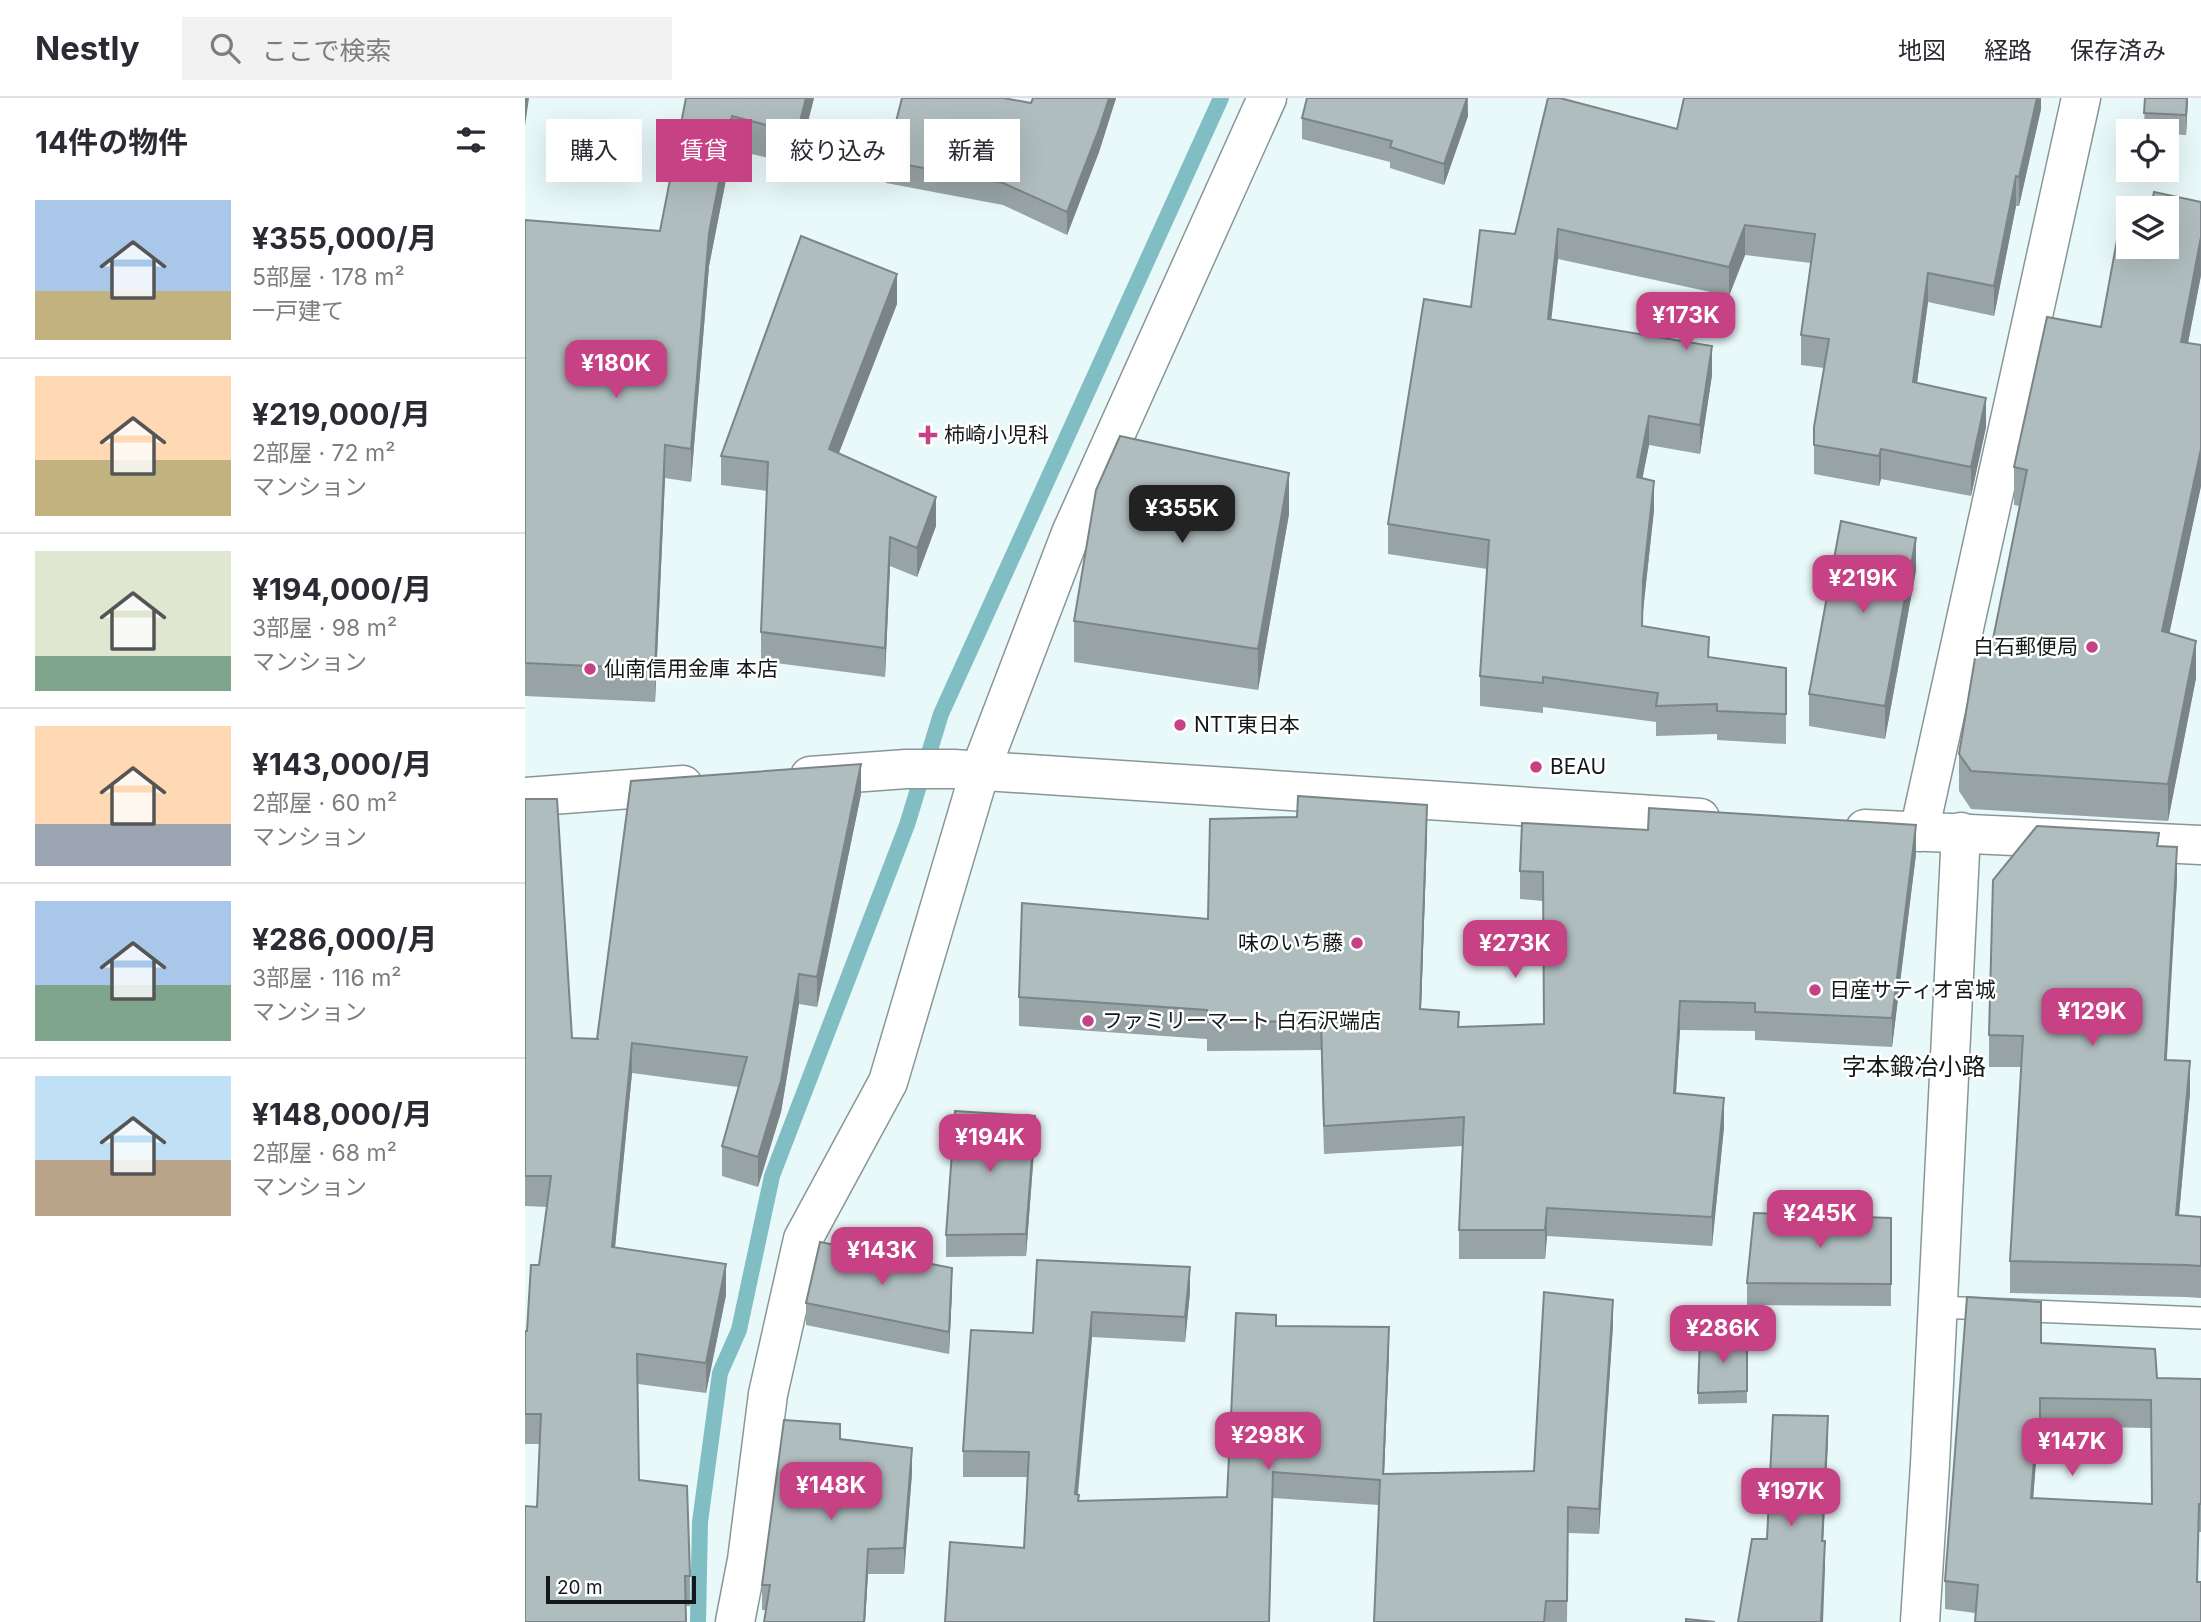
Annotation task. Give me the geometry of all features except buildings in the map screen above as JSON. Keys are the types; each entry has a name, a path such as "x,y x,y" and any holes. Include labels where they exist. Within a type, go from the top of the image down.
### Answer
{"street":[{"path":"735,1622 747,1560 768,1394 803,1239 888,1082 967,770 1267,98"},
{"path":"1919,832 2081,98"},
{"path":"781,778 907,769 967,770 1739,820"},
{"path":"525,797 712,783"},
{"path":"1836,827 2201,845"},
{"path":"1920,1622 1961,832"}],"lane":[{"path":"1937,1307 2201,1318"}],"waterway":[{"path":"698,1622 700,1522 720,1373 739,1330 772,1176 907,825 941,714 1221,98"}],"place":[{"name":"柿崎小児科","path":"928,435"},
{"name":"白石郵便局","path":"2092,647"},
{"name":"仙南信用金庫 本店","path":"590,669"},
{"name":"NTT東日本","path":"1180,725"},
{"name":"BEAU","path":"1536,767"},
{"name":"味のいち藤","path":"1357,943"},
{"name":"日産サティオ宮城","path":"1815,990"},
{"name":"ファミリーマート 白石沢端店","path":"1088,1021"}],"district":[{"name":"字本鍛冶小路","path":"1914,1067"}]}
